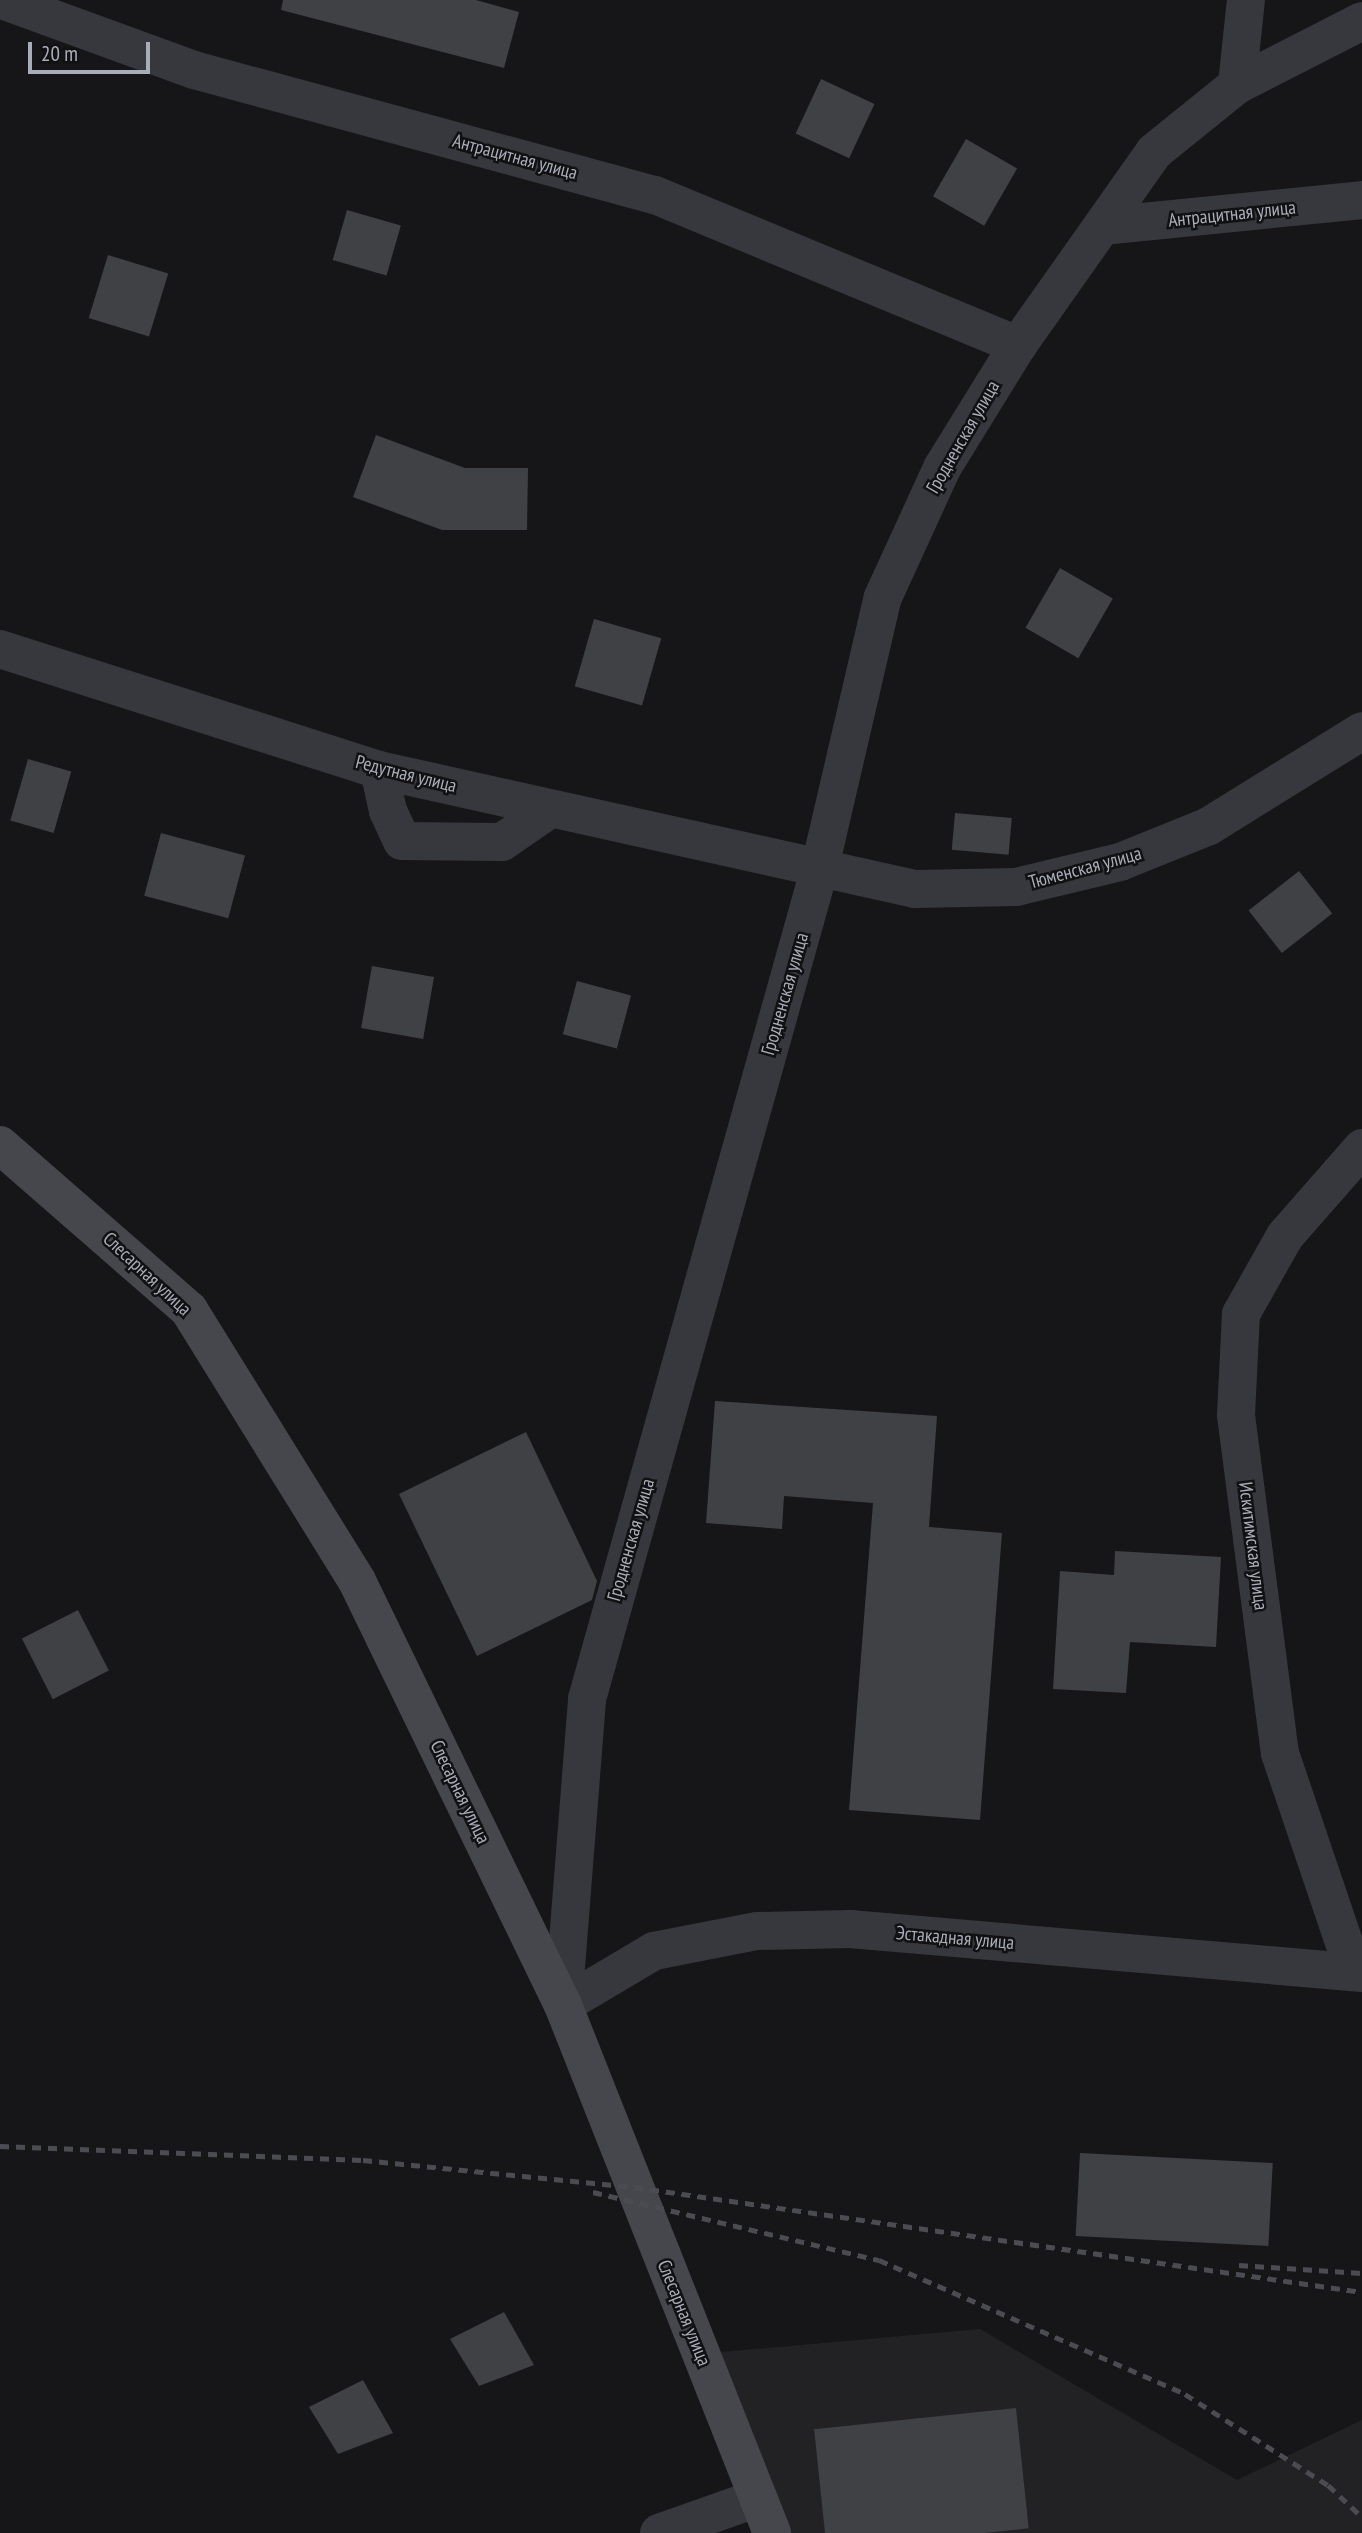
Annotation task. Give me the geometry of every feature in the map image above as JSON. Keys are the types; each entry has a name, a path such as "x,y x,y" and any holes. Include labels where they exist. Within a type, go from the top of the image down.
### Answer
{"main road":[{"name":"Слесарная улица","path":"0,1145 189,1310 357,1581 563,2005 765,2516"}],"street":[{"name":"Антрацитная улица","path":"2,0 194,69 655,195 1018,345"},
{"path":"1237,85 1246,0"},
{"name":"Гродненская улица","path":"563,2005 587,1699 819,871 883,597 942,468 1018,345 1154,152 1237,85 1362,21"},
{"name":"Антрацитная улица","path":"1102,226 1362,200"},
{"name":"Редутная улица","path":"0,649 379,769 819,871"},
{"name":"Тюменская улица","path":"819,871 915,889 1016,887 1120,862 1209,827 1362,731"},
{"path":"379,769 388,811 402,841 502,842 550,809"},
{"name":"Искитимская улица","path":"1358,1972 1280,1754 1236,1415 1241,1314 1285,1236 1362,1149"},
{"name":"Эстакадная улица","path":"563,2005 654,1951 757,1931 850,1929 1358,1972"},
{"path":"659,2533 765,2516"}],"shaded area":[{"path":"980,2329 1237,2480 1362,2420 1362,2533 786,2533 711,2353"}],"building":[{"path":"283,0 476,0 519,12 504,68 281,10"},
{"path":"821,79 874,104 849,158 796,133"},
{"path":"966,139 1017,168 984,226 933,196"},
{"path":"347,210 401,225 386,275 333,260"},
{"path":"108,255 168,273 149,337 89,318"},
{"path":"376,435 465,468 528,468 527,530 442,530 353,497"},
{"path":"1060,568 1113,598 1078,658 1026,628"},
{"path":"594,619 661,638 642,706 575,686"},
{"path":"28,759 71,771 54,833 10,821"},
{"path":"955,813 1012,818 1009,855 952,850"},
{"path":"161,833 245,856 228,918 144,896"},
{"path":"1299,871 1332,914 1282,953 1249,910"},
{"path":"372,966 434,977 423,1039 361,1028"},
{"path":"577,981 631,995 617,1049 563,1034"},
{"path":"715,1401 937,1416 929,1527 1002,1533 980,1820 849,1810 873,1503 784,1496 782,1529 706,1523"},
{"path":"526,1432 597,1581 592,1600 477,1656 399,1494"},
{"path":"1115,1551 1221,1557 1216,1647 1130,1642 1126,1693 1053,1689 1060,1571 1114,1575"},
{"path":"78,1610 109,1671 53,1699 22,1639"},
{"path":"1080,2153 1273,2163 1268,2246 1076,2236"},
{"path":"504,2312 534,2365 479,2386 450,2339"},
{"path":"363,2380 393,2433 338,2454 309,2407"},
{"path":"1016,2408 1029,2528 984,2533 825,2533 814,2429"}],"railway":[{"path":"0,2146 363,2160 634,2187 1362,2292"},
{"path":"593,2192 879,2260 1185,2394 1328,2485 1362,2517"},
{"path":"1239,2265 1362,2273"}]}
